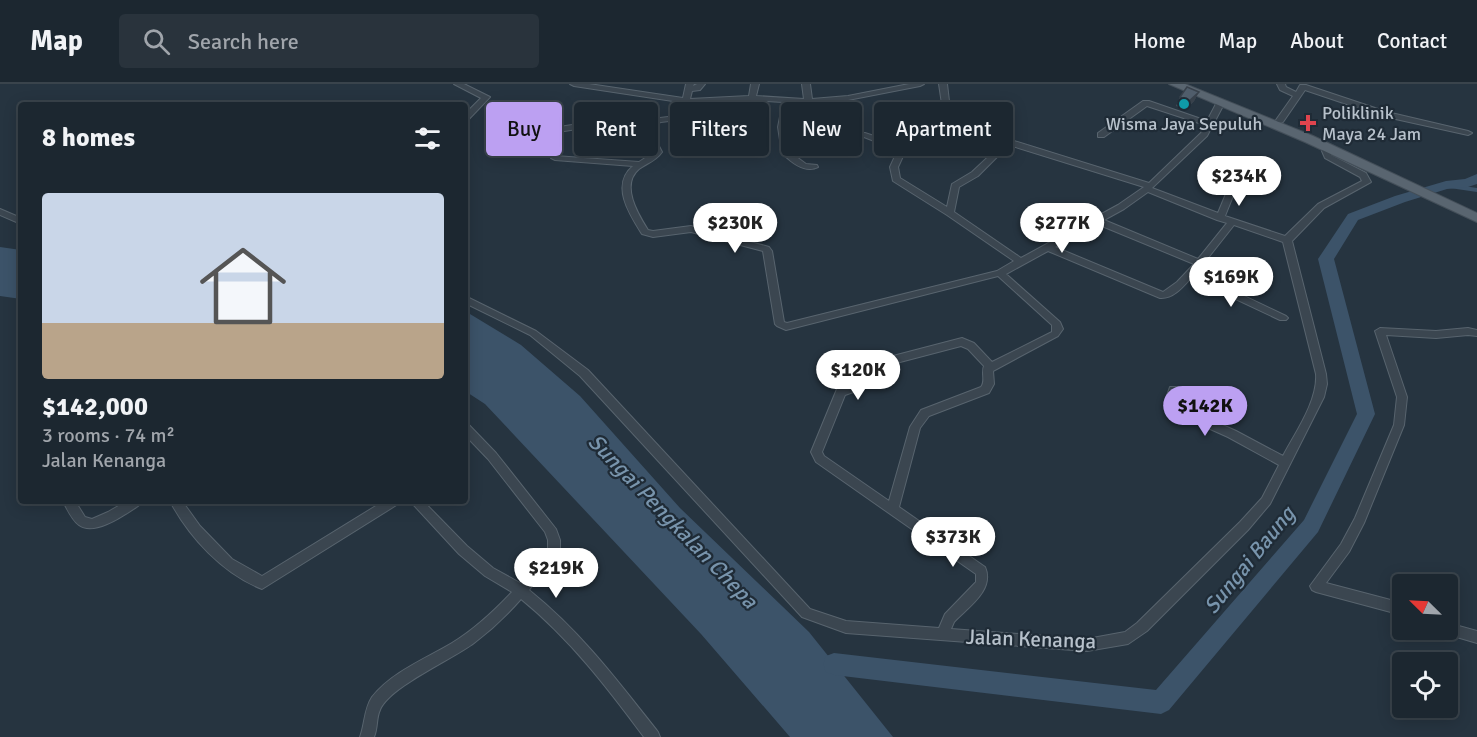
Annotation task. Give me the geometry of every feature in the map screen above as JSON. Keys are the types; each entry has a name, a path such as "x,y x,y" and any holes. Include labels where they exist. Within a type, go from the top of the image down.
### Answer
{"main road":[{"path":"1175,84 1387,172"},
{"path":"1190,84 1280,120 1458,206 1477,218"},
{"path":"1458,206 1477,210"}],"street":[{"path":"458,84 486,97 468,115"},
{"path":"469,89 478,84"},
{"path":"574,84 688,100 752,98 809,101 920,84"},
{"path":"688,100 689,86 697,88 701,84"},
{"path":"752,98 755,84"},
{"path":"806,84 813,135 825,139 860,135 895,146 900,154 894,167 897,179 1020,261"},
{"path":"943,84 945,102"},
{"path":"1281,84 1283,88 1296,95"},
{"path":"1280,120 1300,89 1309,88 1385,114 1468,133"},
{"path":"787,100 782,127 786,153 804,166 814,167"},
{"path":"670,119 648,123 645,128 658,153 654,158 629,172 625,190 645,232 653,234 691,229 766,249 780,324 784,327 1000,273 1149,188 1204,134 1221,102"},
{"path":"1101,135 1146,103 1209,124"},
{"path":"562,129 574,127 603,114 660,120"},
{"path":"1013,144 1149,188 1220,218 1287,240 1321,206 1367,182 1363,175 1328,156 1326,151 1331,148"},
{"path":"950,213 955,186 975,174 994,156"},
{"path":"555,158 640,164"},
{"path":"1220,218 1236,179 1241,178"},
{"path":"0,212 18,220"},
{"path":"1096,220 1199,263"},
{"path":"1047,247 1159,296 1168,294 1190,274 1232,222"},
{"name":"Jalan Kenanga","path":"468,300 532,333 584,373 806,613 846,627 1087,645 1128,638 1142,627 1258,510 1266,501 1284,462 1319,398 1322,384 1305,303 1287,240"},
{"path":"892,510 918,421 925,413 985,390 988,384 987,371 991,367 1054,334 1058,329 1057,324 1000,273"},
{"path":"1190,274 1283,318"},
{"path":"1392,606 1316,586 1345,548 1360,519 1399,424 1402,397 1380,332 1438,335 1464,330 1477,333"},
{"path":"942,634 949,618 981,585 983,578 981,571 816,454 838,395 845,388 866,383 882,367 897,359 958,343 968,344 991,367"},
{"path":"1174,390 1170,401 1172,407 1232,434 1284,462"},
{"path":"367,737 372,726 373,708 378,701 405,678 469,639 520,590 554,550 550,529 492,456 468,431"},
{"path":"71,504 85,523 90,525 131,504"},
{"path":"178,504 196,530 228,562 262,583 389,504"},
{"path":"419,504 463,550 489,572 520,590 553,617 600,668 653,737"},
{"path":"1458,631 1477,637"}],"water":[{"path":"0,247 18,250 18,299 0,296"},
{"name":"Sungai Pengkalan Chepa","path":"468,313 521,345 580,396 680,508 809,632 893,737 790,737 701,634 485,404 468,393"}],"building":[{"path":"1187,87 1199,92 1189,101 1180,97"}],"waterway":[{"name":"Sungai Baung","path":"834,664 1161,702 1311,526 1366,414 1326,259 1353,217 1400,199 1446,185 1468,183 1477,178"},
{"name":"Sungai Baung","path":"1446,185 1477,190"}],"place":[{"name":"Wisma Jaya Sepuluh","path":"1184,104"},
{"name":"Poliklinik Maya 24 Jam","path":"1308,123"}]}
